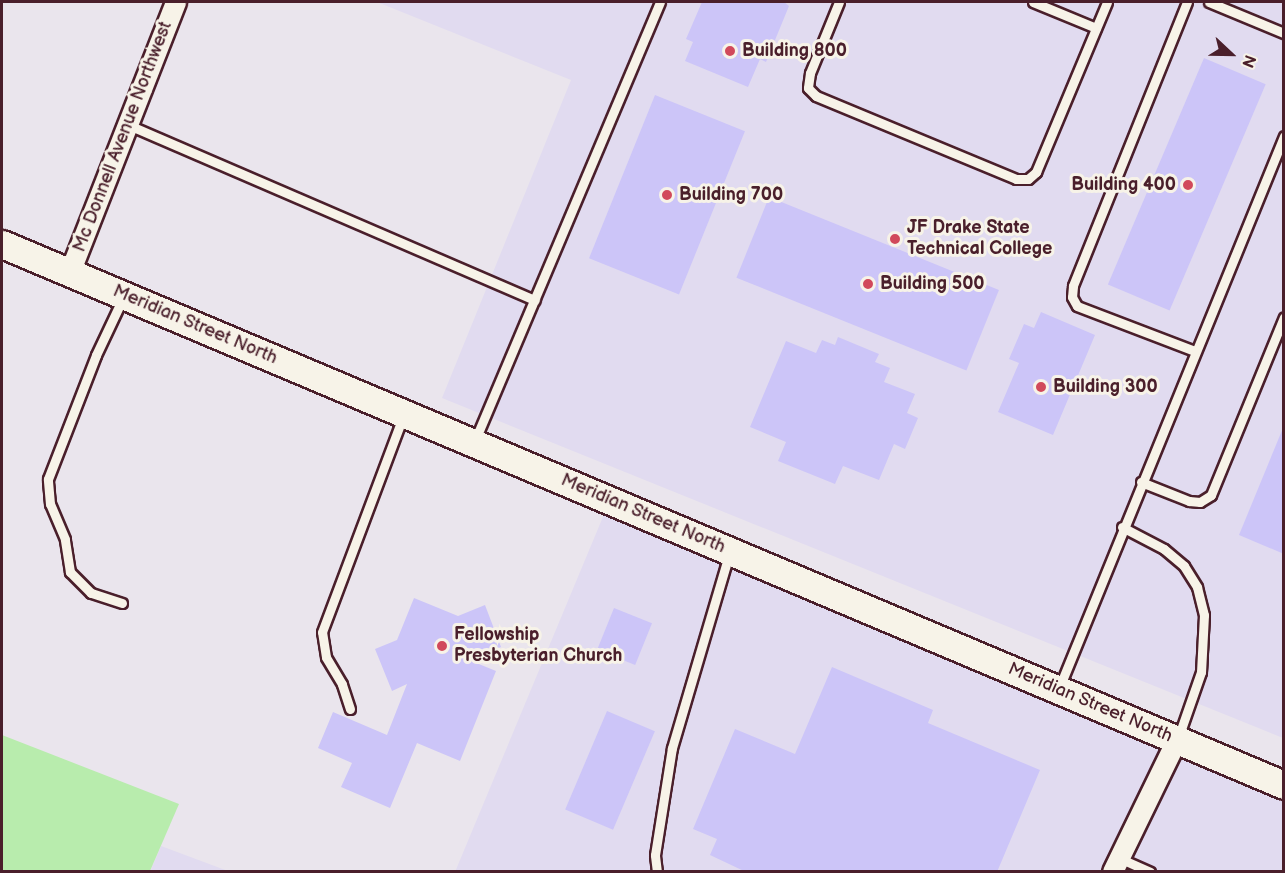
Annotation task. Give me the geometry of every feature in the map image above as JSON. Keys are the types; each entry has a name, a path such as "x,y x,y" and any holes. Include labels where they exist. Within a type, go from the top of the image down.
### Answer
{"street":[{"name":"Mc Donnell Avenue Northwest","path":"70,273 126,124 176,2"},
{"name":"Meridian Street North","path":"2,247 124,295 1284,785"},
{"path":"1116,865 1177,740"}],"lane":[{"path":"474,443 660,2"},
{"path":"839,2 810,73 808,88 816,96 1016,179 1028,179 1036,172 1107,2"},
{"path":"1033,2 1096,28"},
{"path":"1187,2 1073,286 1072,297 1077,306 1195,351"},
{"path":"1209,2 1284,33"},
{"path":"126,124 535,300"},
{"path":"1058,690 1122,527 1284,136"},
{"path":"122,603 91,592 70,572 66,539 50,504 48,479 96,355 124,295"},
{"path":"1141,482 1189,501 1200,502 1211,495 1284,316"},
{"path":"350,709 342,684 326,657 322,632 404,413"},
{"path":"1122,527 1164,549 1184,566 1197,587 1204,615 1201,672 1177,740"},
{"path":"657,872 655,855 672,748 730,551"},
{"path":"1116,865 1150,872"}],"shaded area":[{"name":"JF Drake State Technical College","path":"377,2 1283,2 1283,738 442,398 571,80"},
{"path":"605,512 1283,798 1283,871 455,872"},
{"path":"161,846 228,871 150,872"}],"green space":[{"path":"2,735 179,804 150,871 2,871"}],"building":[{"name":"Building 800","path":"702,2 784,2 789,6 766,62 760,59 748,87 685,61 693,42 686,39"},
{"name":"Building 400","path":"1204,58 1266,84 1170,311 1108,284"},
{"name":"Building 700","path":"655,95 745,131 679,295 589,258"},
{"name":"Building 500","path":"769,197 999,290 966,371 736,278"},
{"name":"Building 300","path":"1041,312 1095,335 1053,435 998,412 1019,363 1009,359 1024,324 1034,328"},
{"path":"838,337 879,354 875,362 890,368 884,382 915,394 907,413 918,418 905,449 894,444 879,480 843,466 835,484 778,461 786,442 750,427 786,341 816,353 822,340 835,345"},
{"path":"1284,428 1284,554 1239,535"},
{"path":"414,598 458,616 485,605 501,647 469,660 496,671 460,761 417,743 390,808 341,787 352,763 318,748 333,712 387,735 407,684 392,691 375,649 397,640"},
{"path":"614,608 652,623 635,665 597,650"},
{"path":"832,667 933,710 928,723 1040,770 997,872 746,872 710,855 717,839 693,829 735,729 795,754"},
{"path":"607,711 655,731 613,830 565,809"}],"place":[{"name":"Building 800","path":"730,51"},
{"name":"Building 400","path":"1188,185"},
{"name":"Building 700","path":"667,195"},
{"name":"JF Drake State Technical College","path":"895,239"},
{"name":"Building 500","path":"868,284"},
{"name":"Building 300","path":"1041,387"},
{"name":"Fellowship Presbyterian Church","path":"442,646"}]}
